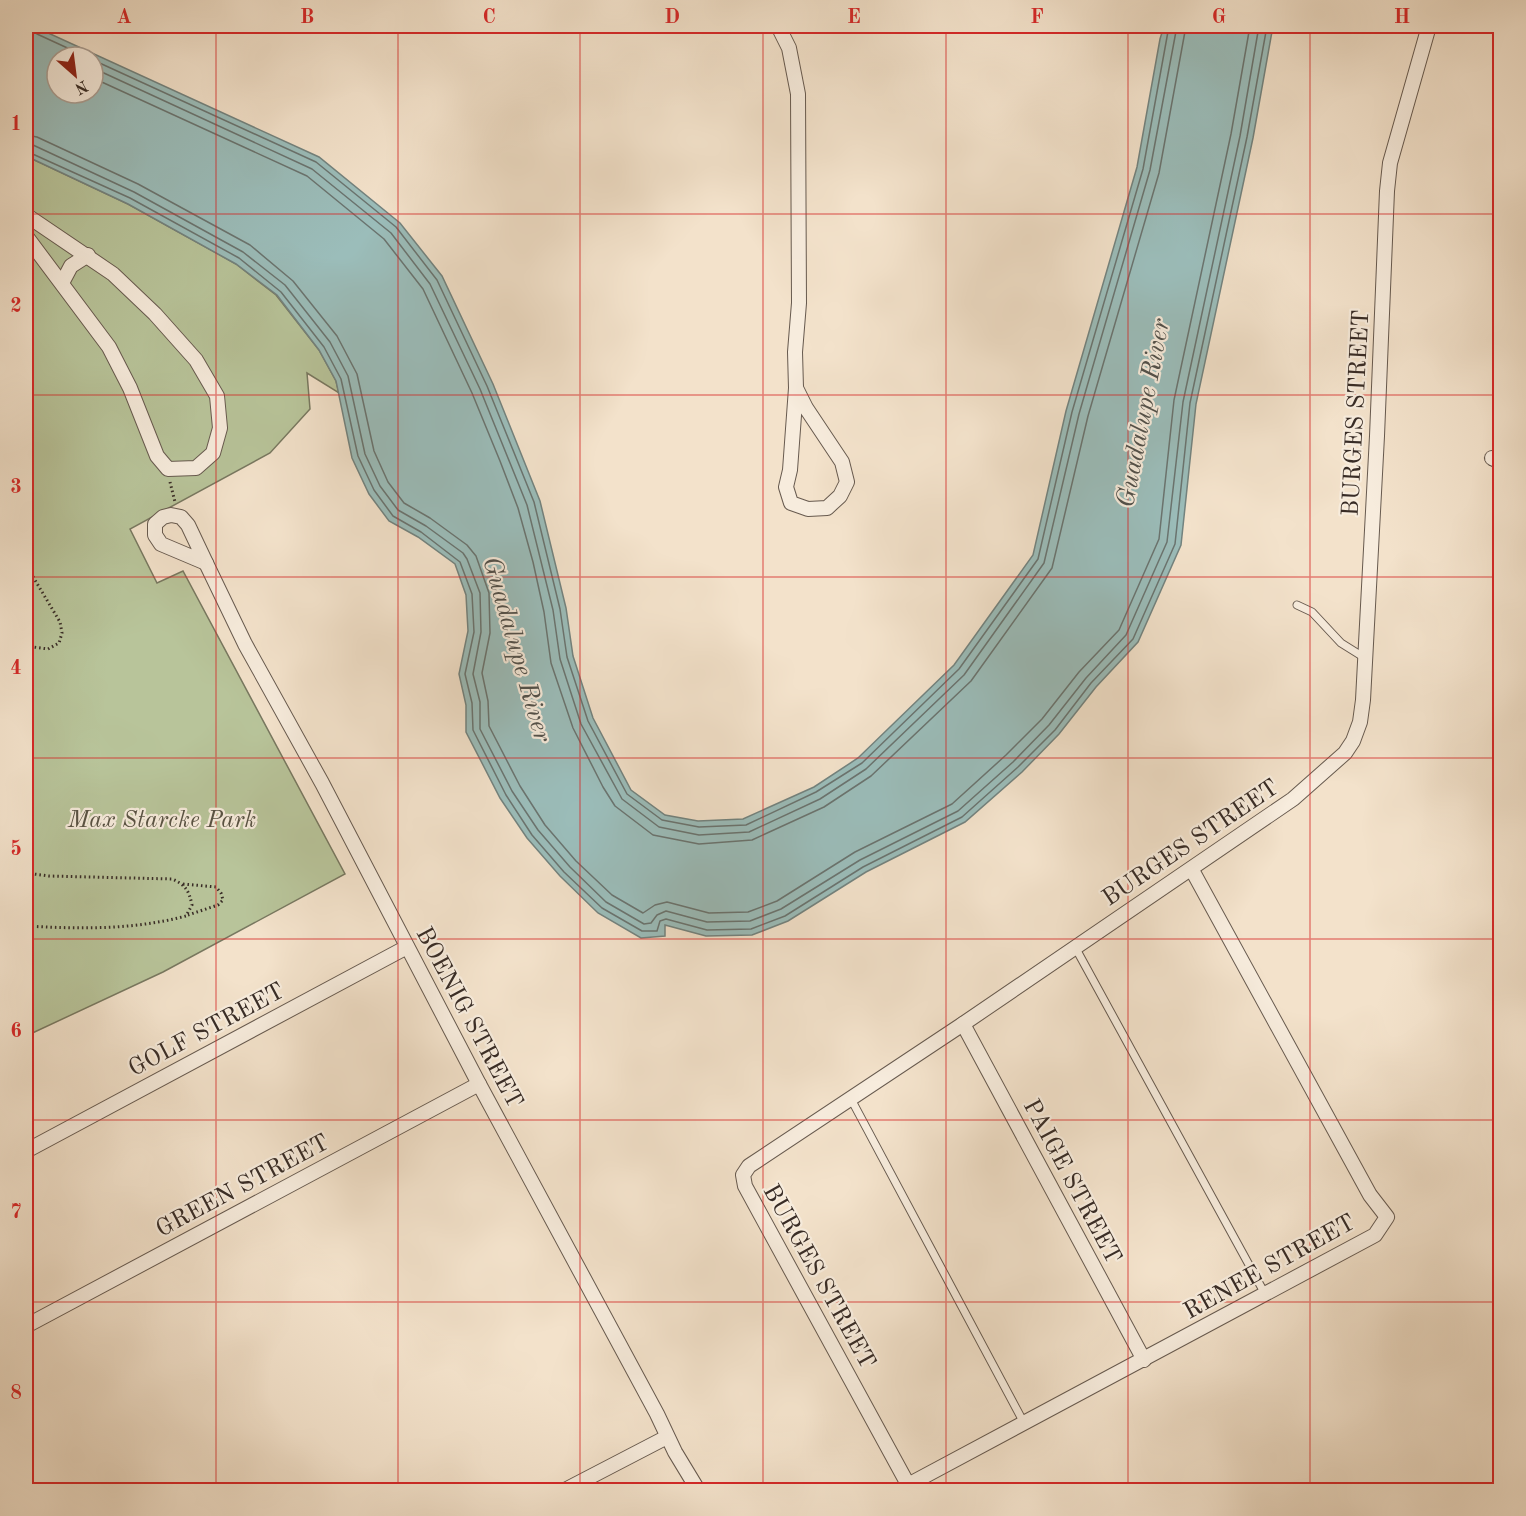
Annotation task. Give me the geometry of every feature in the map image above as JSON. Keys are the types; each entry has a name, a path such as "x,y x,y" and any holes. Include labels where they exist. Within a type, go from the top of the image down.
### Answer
{"street":[{"path":"778,26 789,48 798,94 799,303 795,352 796,388 790,470 786,487 791,503 808,509 827,508 840,496 847,482 842,462 806,408 796,388"},
{"name":"BURGES STREET","path":"910,1488 745,1186 743,1175 749,1166 1293,800 1345,753 1353,741 1360,722 1365,658 1387,191 1390,163 1429,26"},
{"path":"26,215 88,255 127,286 196,360 217,396 220,428 213,453 196,468 168,469 157,456 130,388 109,347 26,236"},
{"path":"62,283 71,266 88,255"},
{"path":"181,517 171,515 163,517 154,524 155,535 161,544 206,563"},
{"name":"BOENIG STREET","path":"181,517 188,525 245,644 322,783 479,1084 698,1491"},
{"name":"RENEE STREET","path":"910,1488 1024,1423 1375,1234 1387,1217 1370,1196 1192,870"},
{"name":"GOLF STREET","path":"26,1151 407,947"},
{"name":"PAIGE STREET","path":"963,1024 1144,1360"},
{"name":"GREEN STREET","path":"26,1326 479,1084"},
{"path":"565,1491 667,1437"}],"lane":[{"path":"1297,605 1312,612 1341,643 1365,658"},
{"path":"1075,947 1265,1294"},
{"path":"850,1099 1024,1423"}],"path":[{"path":"168,469 171,489 181,517"},
{"path":"26,565 60,622 62,633 59,643 48,649 26,646"},
{"path":"26,873 49,876 172,879 183,884 216,887 221,893 222,900 218,905 156,924 92,929 26,926"},
{"path":"183,884 190,892 192,905 186,916"}],"green space":[{"name":"Max Starcke Park","path":"26,156 128,204 236,264 276,295 319,350 336,381 339,393 307,373 310,409 270,453 130,529 157,583 183,571 345,874 163,972 26,1036"}],"water":[{"name":"Guadalupe River","path":"26,26 33,26 74,45 45,45 45,105 105,105 105,59 319,157 400,223 442,276 493,384 540,501 566,608 573,656 593,718 631,790 665,815 698,821 743,819 814,787 858,758 954,665 1033,555 1066,411 1137,167 1164,26 1273,26 1253,138 1196,404 1181,545 1138,642 1096,687 1059,734 1022,772 965,822 866,872 788,921 752,935 706,936 665,925 665,936 641,938 598,913 560,876 527,838 500,798 466,732 466,705 459,674 468,631 466,595 455,564 418,537 389,521 369,494 352,458 336,381 319,350 277,295 236,264 128,204 26,156"}]}
